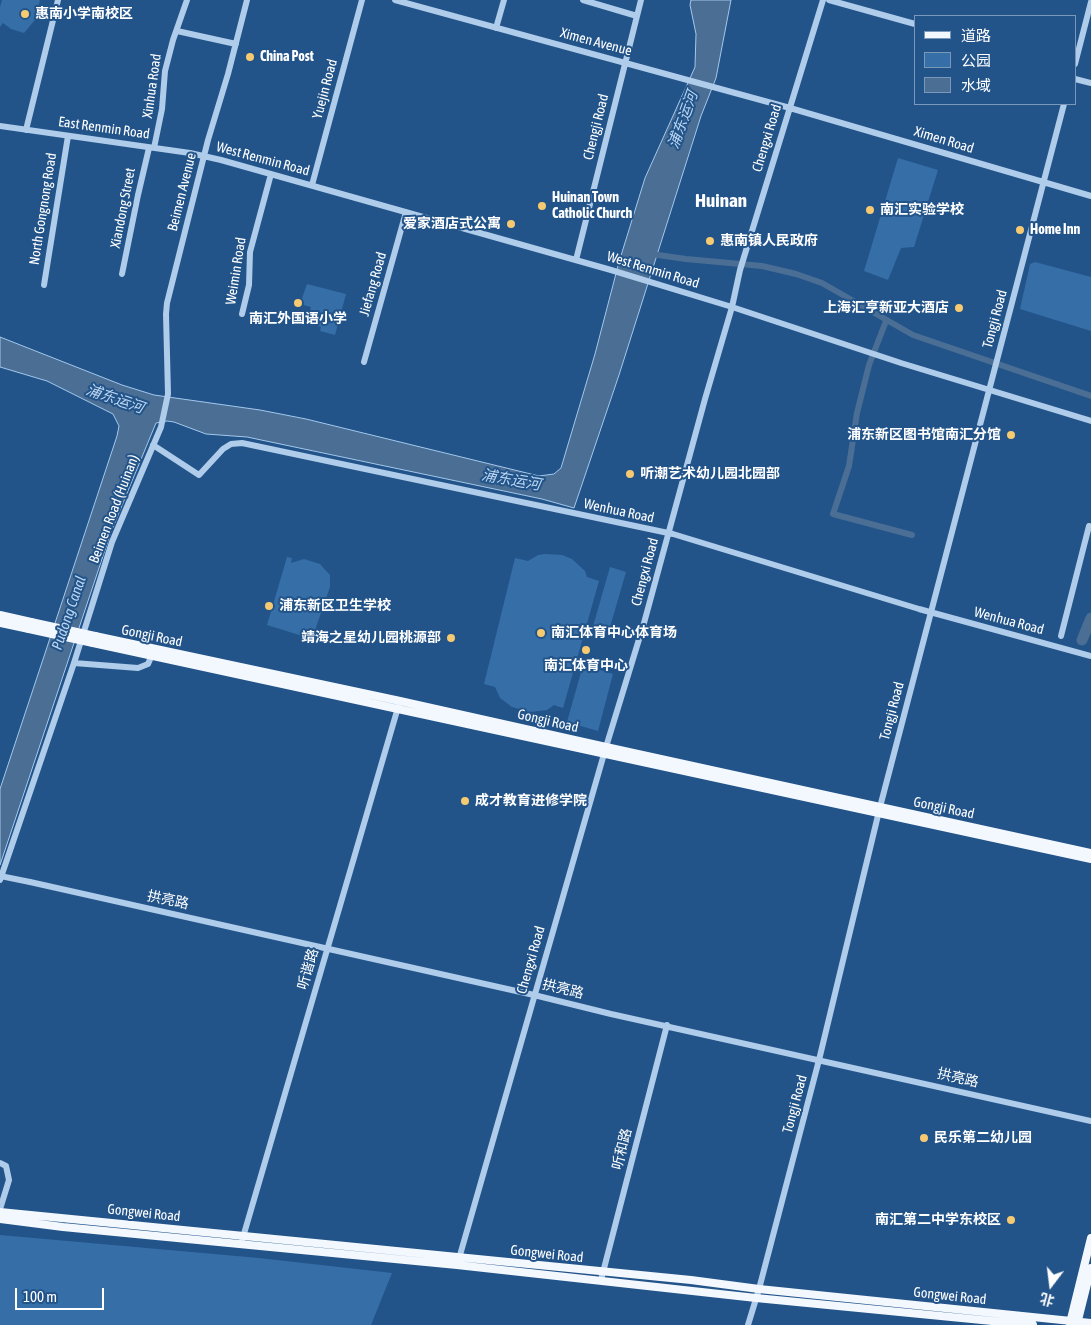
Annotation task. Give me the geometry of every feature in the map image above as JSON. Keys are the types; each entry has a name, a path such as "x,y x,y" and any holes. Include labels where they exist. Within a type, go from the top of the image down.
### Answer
{"main road":[{"name":"Gongji Road","path":"0,615 30,626"},
{"name":"Gongji Road","path":"0,623 30,626 400,701 605,750 1091,859"},
{"name":"Gongji Road","path":"94,640 152,656 398,709 605,750"},
{"name":"Gongji Road","path":"879,810 1091,853"},
{"name":"Gongwei Road","path":"0,1210 242,1240"},
{"name":"Gongwei Road","path":"0,1219 63,1227 242,1240 458,1261 602,1276 756,1298 1033,1325"},
{"path":"1074,1323 1091,1238"},
{"path":"1074,1323 1091,1268"},
{"name":"Gongwei Road","path":"602,1276 691,1280 1074,1323 1091,1323"}],"street":[{"path":"26,130 58,0"},
{"name":"Xinhua Road","path":"152,148 162,109 165,71 173,40 187,0"},
{"name":"Beimen Avenue","path":"168,394 166,310 204,156 247,0"},
{"name":"Yuejin Road","path":"312,185 362,0"},
{"name":"Ximen Avenue","path":"395,0 790,108"},
{"path":"496,28 504,0"},
{"path":"583,0 637,16"},
{"name":"Chengji Road","path":"576,260 641,0"},
{"name":"Chengxi Road","path":"458,1261 605,750 644,623 732,307 742,262 823,0"},
{"path":"829,0 914,24"},
{"path":"1076,60 1091,2"},
{"path":"177,31 236,44"},
{"path":"1076,79 1091,83"},
{"name":"Tongji Road","path":"748,1325 820,1060 879,810 1064,105"},
{"name":"Ximen Road","path":"790,108 1091,196"},
{"name":"East Renmin Road","path":"0,126 204,156"},
{"name":"North Gongnong Road","path":"44,285 68,136"},
{"name":"Xiandong Street","path":"122,274 138,195 152,148"},
{"name":"West Renmin Road","path":"204,156 646,280 851,347 1091,421"},
{"name":"Weimin Road","path":"242,314 249,285 250,252 271,174"},
{"name":"Jiefang Road","path":"364,362 406,212"},
{"name":"Beimen Road (Huinan)","path":"0,880 74,662 112,542 161,427 168,394"},
{"name":"Wenhua Road","path":"153,445 199,475 223,449 234,443 242,443 668,533 931,612 1091,656"},
{"path":"1061,636 1089,526"},
{"path":"74,662 138,668 148,664 152,656"},
{"name":"听谐路","path":"242,1240 400,701"},
{"name":"拱亮路","path":"0,876 534,994 611,1014 667,1025 1091,1122"},
{"name":"听和路","path":"602,1276 667,1025"},
{"path":"0,1163 6,1166 9,1180 0,1210"}],"green space":[{"name":"惠南小学南校区","path":"2,0 40,0 35,20 24,33 11,29 3,23 0,27"},
{"path":"898,158 938,170 914,247 901,248 888,280 864,271"},
{"path":"1035,262 1091,277 1091,331 1020,309 1030,264"},
{"path":"307,284 346,294 335,335 320,331 321,327 306,323 311,307 300,304"},
{"name":"南汇体育中心体育场","path":"538,555 562,555 572,559 585,571 587,577 599,581 563,708 554,705 547,710 530,712 512,707 500,698 495,687 484,684 515,558 528,561"},
{"path":"287,557 292,558 291,563 304,559 320,564 330,575 330,587 312,639 267,625"},
{"path":"610,567 626,572 608,634 592,630"},
{"path":"583,665 613,674 598,731 567,722"},
{"path":"0,1235 259,1258 392,1273 371,1325 0,1325"}],"water":[{"path":"691,0 731,0 716,78 701,116 619,375 574,508 542,499 247,437 206,434 174,422 156,423 111,532 0,865 0,789 119,426 113,414 47,381 0,367 0,337 122,385 154,395 260,410 306,419 539,476 554,474 561,468 595,354 619,262 645,178 695,67 696,34 690,5"}],"waterway":[{"path":"651,254 762,266 796,274 822,283 913,335 1091,396"},
{"path":"886,321 869,365 857,413 849,466 833,514 912,535"},
{"path":"1082,640 1091,618"}],"place":[{"name":"惠南小学南校区","path":"25,14"},
{"name":"China Post","path":"250,57"},
{"name":"Huinan Town Catholic Church","path":"542,206"},
{"name":"南汇实验学校","path":"870,210"},
{"name":"爱家酒店式公寓","path":"511,224"},
{"name":"Home Inn","path":"1020,230"},
{"name":"惠南镇人民政府","path":"710,241"},
{"name":"南汇外国语小学","path":"298,303"},
{"name":"上海汇亨新亚大酒店","path":"959,308"},
{"name":"浦东新区图书馆南汇分馆","path":"1011,435"},
{"name":"听潮艺术幼儿园北园部","path":"630,474"},
{"name":"浦东新区卫生学校","path":"269,606"},
{"name":"南汇体育中心体育场","path":"541,633"},
{"name":"靖海之星幼儿园桃源部","path":"451,638"},
{"name":"南汇体育中心","path":"586,650"},
{"name":"成才教育进修学院","path":"465,801"},
{"name":"民乐第二幼儿园","path":"924,1138"},
{"name":"南汇第二中学东校区","path":"1011,1220"}],"district":[{"name":"Huinan","path":"721,201"}],"water label":[{"name":"浦东运河","path":"683,120"},
{"name":"浦东运河","path":"115,399"},
{"name":"浦东运河","path":"511,480"},
{"name":"Pudong Canal","path":"69,613"}]}
